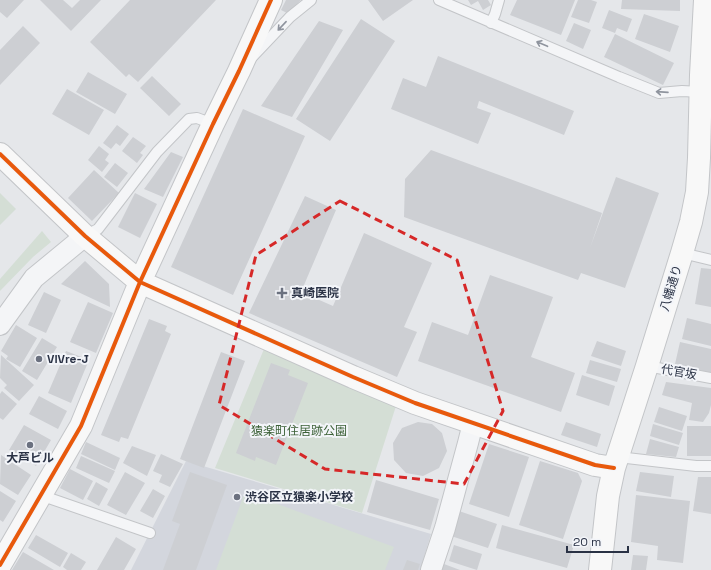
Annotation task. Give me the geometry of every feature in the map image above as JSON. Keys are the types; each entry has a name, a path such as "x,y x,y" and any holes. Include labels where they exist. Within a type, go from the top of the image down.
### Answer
{"street":[{"path":"0,565 80,426 140,282 271,0"},
{"name":"八幡通り","path":"600,570 608,496 616,463 682,253 691,222 697,192 699,158 705,131 705,0"},
{"path":"0,154 86,236 140,282 416,403 596,464 616,463"},
{"path":"0,325 34,278 86,236"},
{"path":"432,570 445,528 473,422"}],"lane":[{"path":"239,71 290,18 311,0"},
{"path":"438,0 659,93 682,92 704,81"},
{"path":"490,23 495,14 499,0"},
{"path":"86,236 98,229 158,152 189,119 197,118 213,124"},
{"path":"682,253 711,260"},
{"name":"代官坂","path":"647,366 711,378"},
{"path":"616,463 711,466"},
{"path":"40,495 150,533"}],"highlighted area":[{"path":"340,201 457,260 503,411 464,484 325,469 219,405 256,255"}],"shaded area":[{"name":"渋谷区立猿楽小学校","path":"186,461 431,534 420,570 131,570"}],"green space":[{"path":"0,193 16,209 0,225"},
{"path":"42,231 51,242 33,257 0,291 0,279"},
{"name":"猿楽町住居跡公園","path":"264,349 396,406 362,513 215,468"},
{"path":"245,492 394,547 385,570 216,570"}],"building":[{"path":"0,0 24,0 7,18 0,12"},
{"path":"40,0 63,0 72,8 80,0 101,0 71,31"},
{"path":"130,0 216,0 138,82 129,74 126,77 90,42"},
{"path":"286,0 301,0 287,13 281,10"},
{"path":"368,0 413,0 383,21"},
{"path":"468,0 488,0 491,5 483,10 478,1 471,5"},
{"path":"517,0 575,0 561,35 510,15"},
{"path":"578,0 591,0 597,2 589,23 571,17"},
{"path":"622,0 680,0 680,11 621,9"},
{"path":"609,10 632,19 627,32 617,28 615,33 602,28"},
{"path":"644,14 679,26 670,52 635,39"},
{"path":"361,19 395,41 330,141 296,119"},
{"path":"319,21 343,30 292,117 261,106"},
{"path":"574,23 591,30 583,49 566,41"},
{"path":"23,26 40,43 0,85 0,50"},
{"path":"615,34 674,63 663,85 604,57"},
{"path":"438,56 574,111 564,135 479,101 477,108 491,113 478,144 391,109 403,78 426,87"},
{"path":"88,72 127,94 115,114 76,92"},
{"path":"152,76 181,104 169,116 140,88"},
{"path":"67,89 104,110 89,135 52,114"},
{"path":"243,109 305,136 233,295 171,267"},
{"path":"117,125 129,134 120,146 116,143 111,149 103,143"},
{"path":"133,137 146,146 140,153 143,155 137,163 122,151"},
{"path":"99,146 109,154 105,160 109,163 102,172 88,160"},
{"path":"431,150 602,213 590,248 616,177 659,193 625,288 581,273 578,280 404,217 405,179"},
{"path":"171,152 183,157 163,197 144,189"},
{"path":"115,163 128,173 117,187 104,177"},
{"path":"94,170 119,193 92,221 68,198"},
{"path":"135,193 157,204 140,238 118,227"},
{"path":"305,196 336,210 301,292 333,306 364,233 432,263 404,327 417,332 397,377 249,313"},
{"path":"85,261 109,284 110,307 61,284"},
{"path":"701,268 711,269 711,307 695,304"},
{"path":"490,275 553,297 531,357 575,373 561,412 418,361 432,322 468,335"},
{"path":"44,292 61,300 46,333 28,325"},
{"path":"88,302 113,313 96,353 70,342"},
{"path":"687,318 711,324 711,346 682,339"},
{"path":"149,319 167,326 165,331 171,334 128,439 121,437 119,442 101,435"},
{"path":"16,325 37,338 20,367 6,359 8,356 1,351"},
{"name":"ViVre-J","path":"42,338 57,347 37,380 22,371"},
{"path":"597,341 626,351 621,366 591,356"},
{"path":"680,342 711,349 711,373 675,364"},
{"path":"66,351 89,360 71,403 48,393"},
{"path":"221,352 245,361 204,468 180,459"},
{"path":"1,355 34,385 19,401 4,388 7,385 0,378"},
{"path":"590,360 621,369 617,382 586,373"},
{"path":"271,363 290,370 288,375 308,383 276,465 256,457 255,461 236,453"},
{"path":"582,375 615,386 609,406 576,395"},
{"path":"666,382 711,388 711,405 709,413 703,422 689,420 692,403 662,395"},
{"path":"2,391 17,404 3,420 0,418 0,394"},
{"path":"39,396 67,411 58,429 29,414"},
{"path":"659,407 687,416 682,431 654,422"},
{"path":"418,422 432,424 442,433 447,451 439,468 423,476 406,473 394,460 393,443 402,428"},
{"path":"566,422 601,434 597,447 561,435"},
{"path":"653,424 683,433 679,445 650,436"},
{"name":"大芦ビル","path":"24,425 51,440 36,466 9,450"},
{"path":"687,426 711,426 711,456 687,456"},
{"path":"650,439 679,447 676,457 646,454"},
{"path":"86,442 120,458 115,470 81,454"},
{"path":"489,444 529,457 509,517 469,504"},
{"path":"132,446 156,455 147,476 123,463"},
{"path":"161,454 183,464 170,487 159,482 162,475 153,471"},
{"path":"1,455 31,475 18,495 0,484"},
{"path":"81,456 115,471 109,483 76,468"},
{"path":"540,461 578,473 582,481 563,539 519,525"},
{"path":"70,469 93,481 83,500 60,488"},
{"path":"125,472 145,483 126,515 107,505"},
{"name":"渋谷区立猿楽小学校","path":"190,472 227,485 196,570 163,570 180,524 172,521"},
{"path":"640,472 674,476 671,497 636,491"},
{"path":"698,477 711,477 711,514 693,511"},
{"path":"376,480 439,499 430,530 367,512"},
{"path":"96,482 108,489 99,506 87,499"},
{"path":"153,489 165,496 153,518 140,511"},
{"path":"0,491 16,501 3,522 0,520"},
{"path":"636,495 690,501 683,563 657,560 658,546 631,542"},
{"path":"459,511 497,524 488,548 451,536"},
{"path":"502,525 574,545 567,568 496,548"},
{"path":"36,535 68,553 60,567 28,548"},
{"path":"116,537 136,549 124,570 97,570"},
{"path":"454,545 482,554 477,570 449,561"},
{"path":"23,552 54,570 12,570"},
{"path":"71,553 86,562 81,570 67,570 63,567"},
{"path":"633,555 648,556 646,570 631,570"},
{"path":"407,560 420,564 418,570 403,570"},
{"path":"444,564 460,570 442,570"}],"cycle path":[{"path":"0,565 81,426 140,282 271,0"},
{"path":"0,154 85,236 140,282 415,403 595,465 614,468"}],"place":[{"name":"真崎医院","path":"282,293"},
{"name":"ViVre-J","path":"39,359"},
{"name":"大芦ビル","path":"30,445"},
{"name":"渋谷区立猿楽小学校","path":"237,497"}]}
